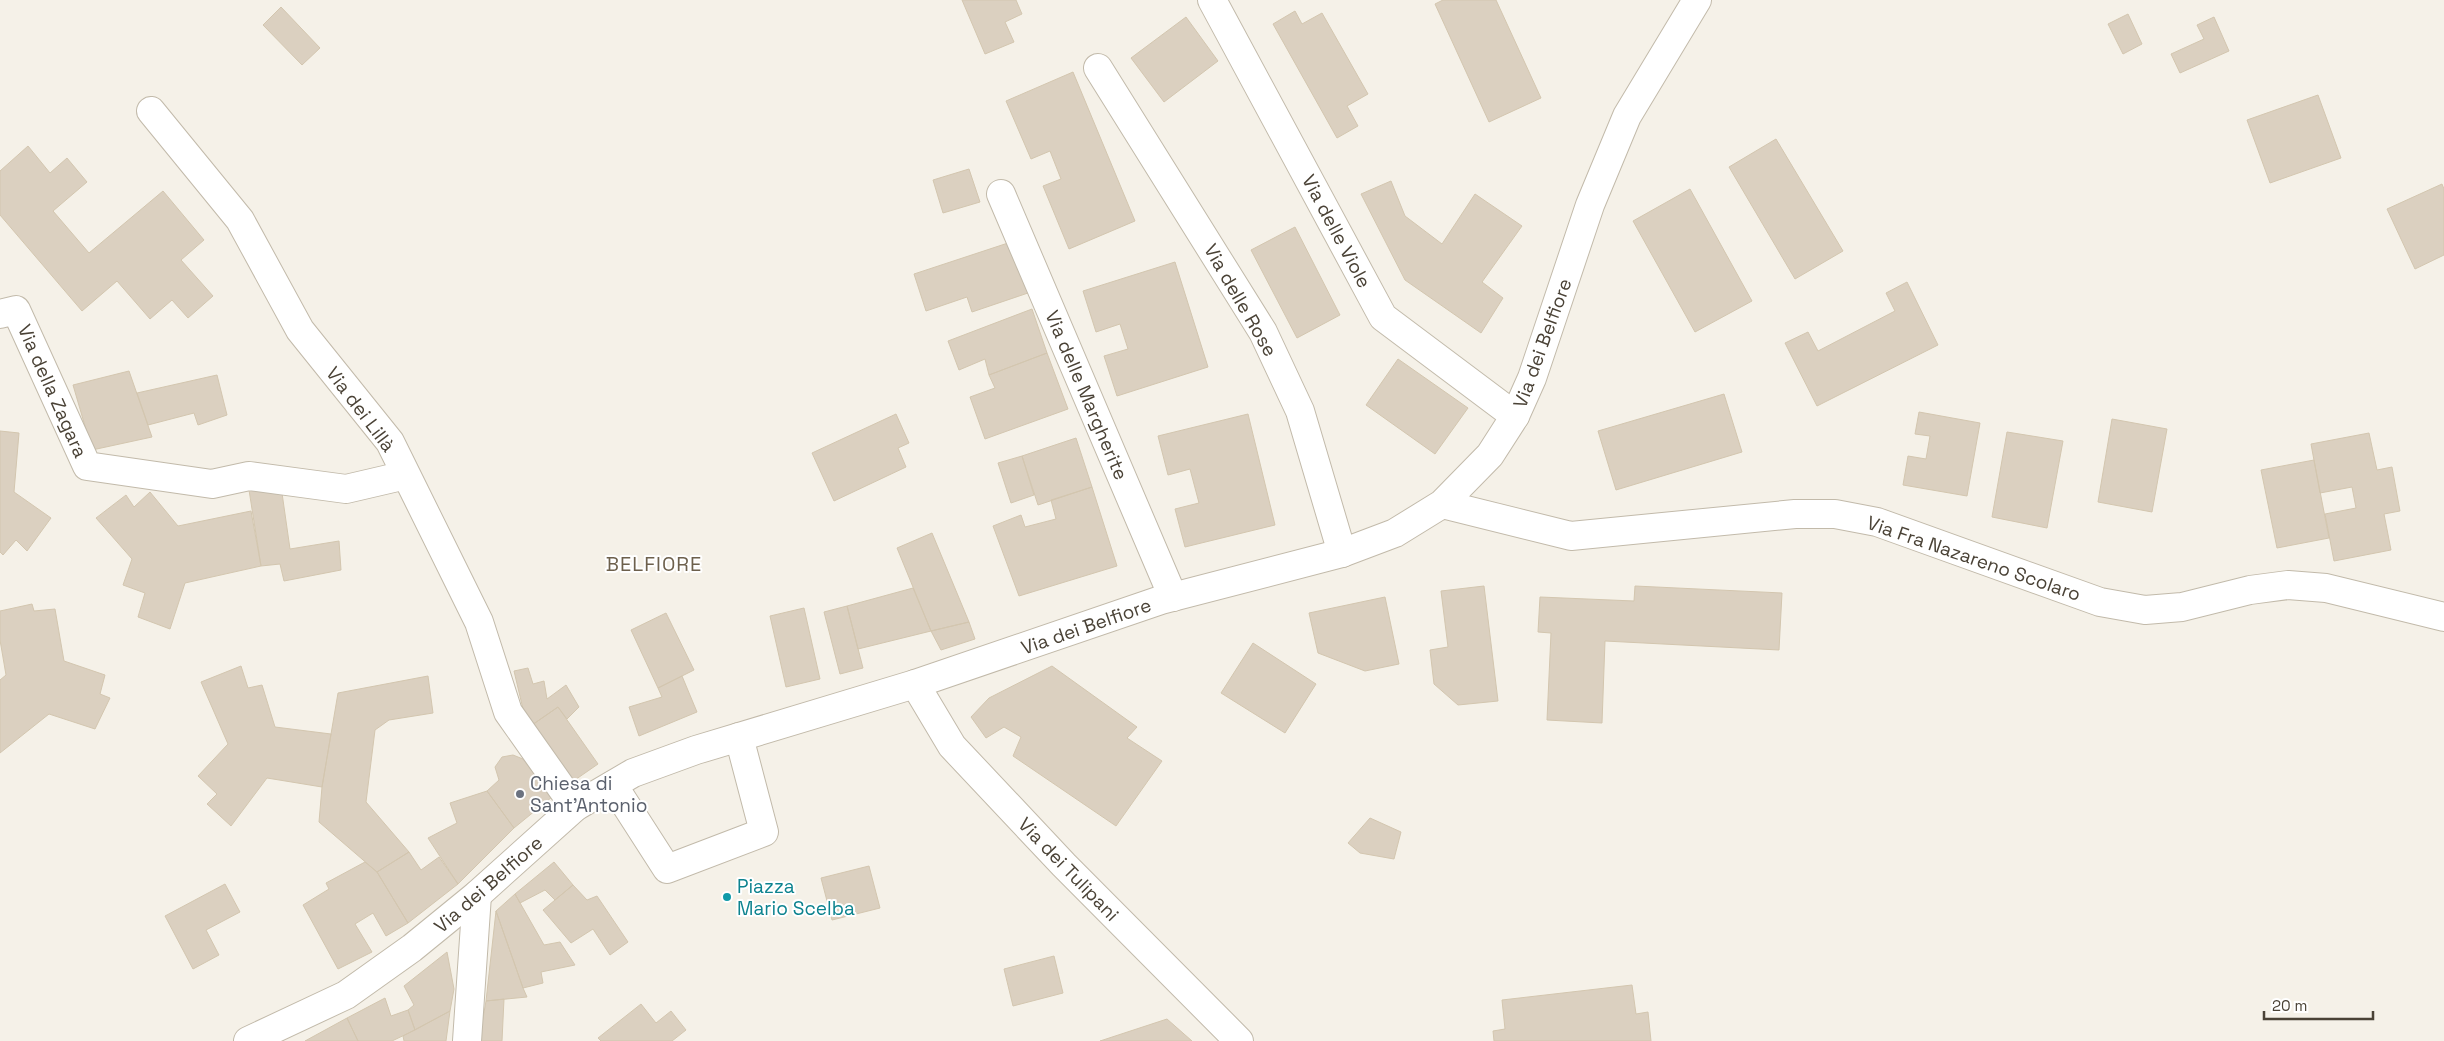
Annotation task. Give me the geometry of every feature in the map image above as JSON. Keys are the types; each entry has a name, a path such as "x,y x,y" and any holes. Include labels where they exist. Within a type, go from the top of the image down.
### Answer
{"street":[{"name":"Via delle Viole","path":"1212,0 1383,317 1515,416"},
{"name":"Via dei Belfiore","path":"248,1041 346,995 412,948 477,895 576,807 633,774 696,750 914,684 1173,597 1342,553 1394,533 1442,504 1490,455 1515,416 1532,378 1590,205 1627,116 1696,0"},
{"name":"Via delle Rose","path":"1098,68 1263,332 1300,411 1342,553"},
{"name":"Via dei Lillà","path":"151,111 240,220 300,330 390,442 479,622 508,712 576,807"},
{"name":"Via delle Margherite","path":"1001,194 1173,597"},
{"name":"Via della Zagara","path":"0,314 16,310 87,466 212,484 249,476 346,489 406,476"},
{"name":"Via Fra Nazareno Scolaro","path":"1442,504 1571,536 1795,514 1835,514 1877,522 2100,602 2145,610 2182,607 2250,590 2288,585 2326,588 2444,617"},
{"name":"Via dei Tulipani","path":"914,684 952,746 1064,865 1239,1041"},
{"path":"614,785 667,869 764,832 740,737"},
{"path":"467,1041 477,895"}],"building":[{"path":"962,0 1016,0 1022,14 1005,22 1014,42 985,54"},
{"path":"1443,0 1496,0 1541,98 1489,122 1435,4"},
{"path":"281,7 320,48 302,65 263,25"},
{"path":"1295,11 1302,24 1322,13 1368,94 1347,106 1358,126 1337,138 1273,24"},
{"path":"2128,14 2142,44 2123,54 2108,24"},
{"path":"1186,17 1218,61 1164,102 1131,58"},
{"path":"2214,17 2229,51 2180,73 2171,54 2204,39 2197,25"},
{"path":"1073,72 1135,221 1069,249 1043,186 1061,179 1050,151 1031,159 1006,101"},
{"path":"2318,95 2341,158 2270,183 2247,120"},
{"path":"1776,139 1843,251 1795,279 1729,167"},
{"path":"28,146 50,173 67,158 87,182 53,211 89,253 163,191 204,240 181,260 213,296 188,318 172,300 150,319 117,281 82,311 0,215 0,171"},
{"path":"969,169 980,202 943,213 933,180"},
{"path":"1391,181 1405,216 1442,244 1475,194 1522,226 1482,282 1503,298 1481,333 1405,280 1361,194"},
{"path":"2442,184 2444,189 2444,255 2415,269 2387,209"},
{"path":"1690,189 1752,301 1695,332 1633,221"},
{"path":"1295,227 1340,315 1297,338 1251,250"},
{"path":"1011,242 1028,293 972,312 967,297 926,311 914,274"},
{"path":"1175,262 1208,367 1117,396 1104,356 1128,349 1120,324 1096,332 1083,291"},
{"path":"1907,282 1938,345 1817,406 1785,343 1808,332 1818,351 1895,311 1886,293"},
{"path":"1032,309 1047,353 989,375 985,359 959,370 948,341"},
{"path":"1047,353 1068,409 985,439 970,397 995,388 989,375"},
{"path":"1398,359 1468,408 1435,454 1366,405"},
{"path":"129,371 152,437 92,450 73,385"},
{"path":"217,375 227,415 198,425 194,413 148,425 137,393"},
{"path":"1724,394 1742,452 1616,490 1598,431"},
{"path":"1919,412 1980,423 1967,496 1903,485 1908,456 1926,459 1930,436 1915,434"},
{"path":"896,414 909,443 898,448 906,467 834,501 812,453"},
{"path":"1248,414 1275,525 1185,547 1175,509 1199,503 1190,469 1168,475 1158,436"},
{"path":"2112,419 2167,429 2152,512 2098,502"},
{"path":"0,431 19,433 14,492 51,518 27,551 16,540 3,555 0,552"},
{"path":"2007,432 2063,441 2047,528 1992,517"},
{"path":"2369,433 2377,470 2392,467 2400,511 2384,514 2391,550 2334,561 2325,514 2356,508 2352,487 2320,493 2311,444"},
{"path":"1076,438 1092,487 1038,505 1022,456"},
{"path":"1022,456 1034,495 1011,503 998,463"},
{"path":"2314,460 2329,538 2277,548 2261,470"},
{"path":"1092,487 1117,566 1019,596 993,526 1021,515 1025,527 1056,519 1051,500"},
{"path":"249,490 282,493 290,549 339,541 341,570 284,581 280,564 261,566"},
{"path":"150,492 178,526 251,511 261,566 185,583 170,629 138,617 145,593 123,585 132,559 96,518 126,495 134,507"},
{"path":"932,533 969,622 931,631 897,548"},
{"path":"1484,586 1498,701 1458,705 1434,684 1430,650 1448,647 1441,591"},
{"path":"1635,586 1782,593 1779,650 1605,641 1602,723 1547,720 1551,633 1538,632 1540,597 1634,601"},
{"path":"913,588 931,631 858,649 847,606"},
{"path":"1385,597 1399,664 1365,671 1318,653 1309,613"},
{"path":"32,604 34,611 55,609 64,661 105,675 100,694 110,698 95,729 49,714 0,753 0,680 6,675 0,640 0,611"},
{"path":"847,606 863,668 840,674 824,612"},
{"path":"804,608 820,679 786,687 770,616"},
{"path":"666,613 694,670 658,688 631,630"},
{"path":"969,622 975,639 941,650 931,631"},
{"path":"1253,643 1316,684 1285,733 1221,693"},
{"path":"241,666 248,688 262,685 275,727 331,734 322,787 267,778 231,826 207,804 217,794 198,776 228,744 201,682"},
{"path":"1052,666 1137,727 1127,738 1162,761 1116,826 1013,756 1021,737 1004,727 986,738 971,717 989,698"},
{"path":"528,668 533,684 544,681 547,699 566,685 579,707 567,719 558,707 532,725 523,709 514,671"},
{"path":"428,676 433,713 389,720 375,730 366,802 409,852 377,872 319,822 322,787 338,693"},
{"path":"682,676 697,712 639,736 629,707 662,697 658,688"},
{"path":"558,707 598,764 572,782 532,725"},
{"name":"Chiesa di Sant'Antonio","path":"513,755 523,759 552,797 514,828 487,791 499,780 495,767 502,757"},
{"path":"487,791 514,828 458,884 428,838 457,823 450,803"},
{"path":"1370,818 1401,832 1394,859 1360,853 1348,843"},
{"path":"409,852 421,870 439,857 458,884 408,923 377,872"},
{"path":"365,862 377,872 408,923 386,936 373,913 355,924 372,952 338,969 303,905 329,889 326,883"},
{"path":"554,862 573,885 555,900 545,890 520,903 515,894"},
{"path":"869,866 880,908 832,920 821,878"},
{"path":"225,884 240,912 206,930 219,955 193,969 165,916"},
{"path":"573,885 587,900 597,896 628,942 610,955 593,929 571,943 543,910"},
{"path":"515,894 544,945 560,942 575,965 541,972 543,983 523,988 496,911"},
{"path":"496,911 523,988 527,997 486,1001"},
{"path":"447,952 454,989 450,1011 415,1030 408,1010 414,1005 404,986"},
{"path":"1054,956 1063,993 1013,1006 1004,969"},
{"path":"1632,985 1636,1014 1648,1012 1651,1041 1494,1041 1493,1031 1505,1029 1502,1000"},
{"path":"385,998 391,1016 408,1010 415,1030 392,1041 358,1041 347,1018"},
{"path":"504,999 502,1041 479,1041 486,1001"},
{"path":"641,1004 656,1023 671,1011 686,1030 672,1041 601,1041 598,1038"},
{"path":"450,1011 446,1041 404,1041 403,1036"},
{"path":"347,1018 358,1041 305,1041"},
{"path":"1167,1019 1192,1041 1100,1041"}],"place":[{"name":"Chiesa di Sant'Antonio","path":"520,794"},
{"name":"Piazza Mario Scelba","path":"727,897"}],"district":[{"name":"BELFIORE","path":"654,564"}]}
